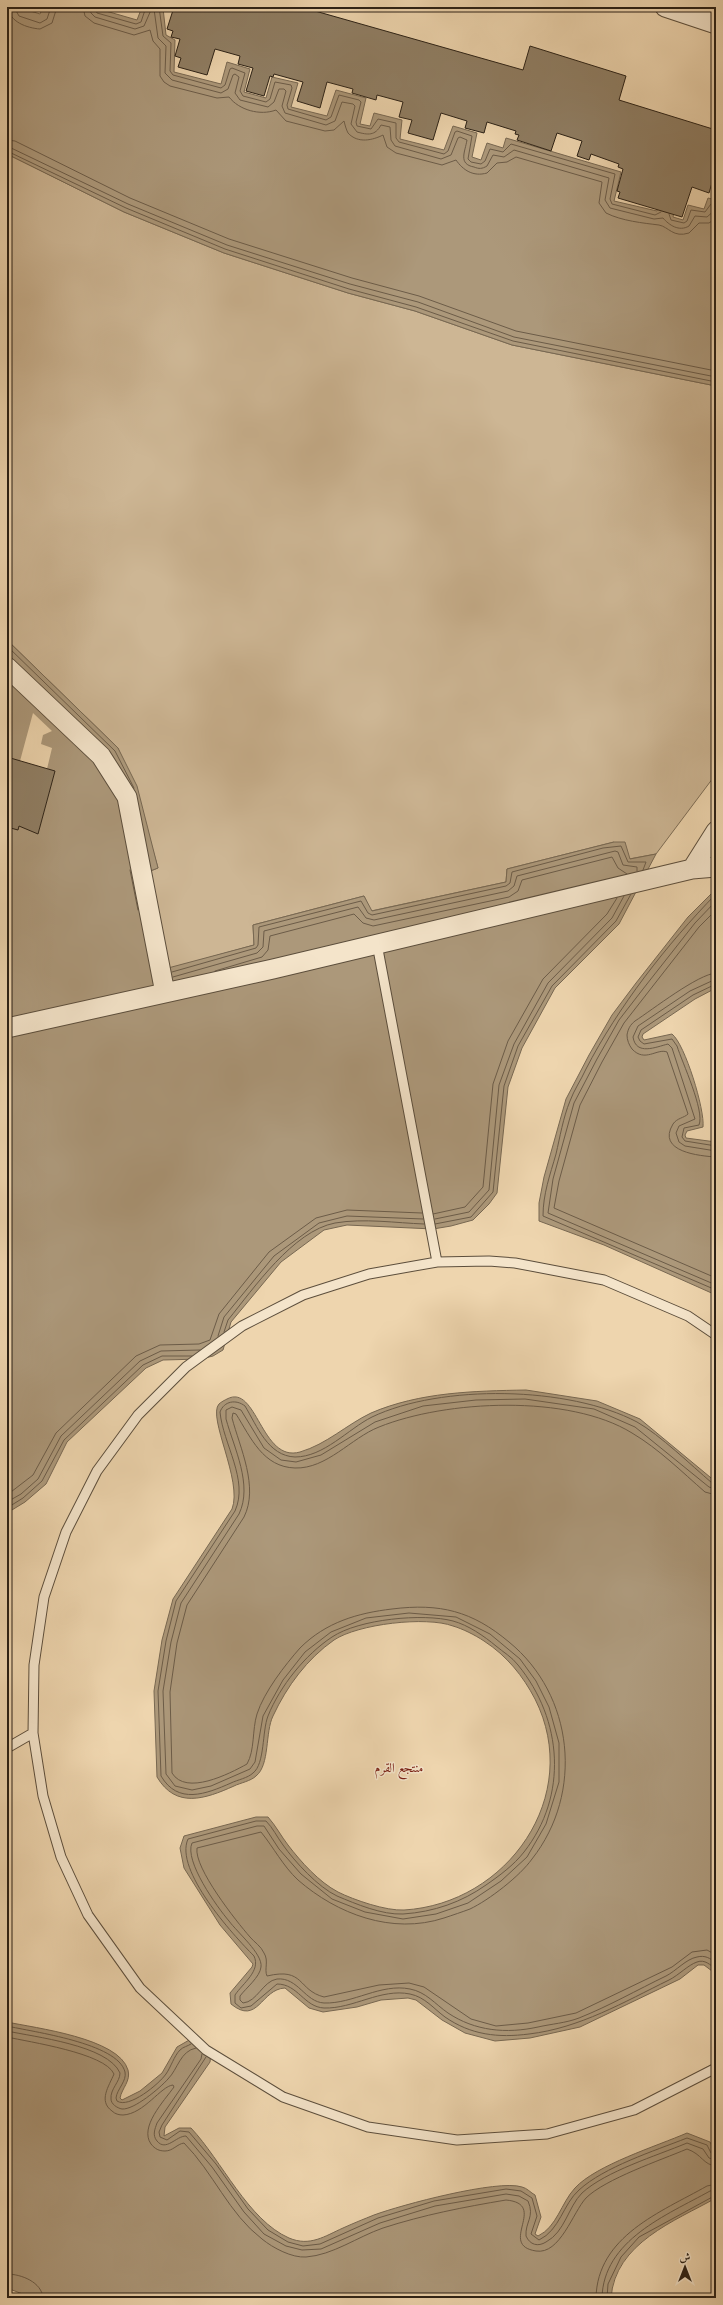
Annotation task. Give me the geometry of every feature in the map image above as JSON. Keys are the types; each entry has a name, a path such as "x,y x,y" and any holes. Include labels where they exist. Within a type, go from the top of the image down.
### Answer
{"street":[{"path":"665,7 716,24"},
{"path":"7,667 101,756 127,797 166,993"},
{"path":"692,869 716,831"},
{"path":"7,1028 166,993 692,869 716,867"}],"lane":[{"path":"377,944 437,1262"},
{"path":"716,1335 688,1316 604,1280 515,1263 437,1262 369,1274 303,1295 242,1326 186,1367 138,1415 97,1471 66,1532 47,1590 34,1664 34,1733 43,1796 61,1857 88,1915 140,1988 200,2045 283,2097 368,2127 457,2140 547,2134 634,2110 716,2068"},
{"path":"7,1748 34,1733"}],"shaded area":[{"path":"7,154 124,212 224,253 348,293 415,311 512,345 716,386 716,774 656,854 629,859 614,842 507,869 506,882 371,911 364,896 253,925 254,945 168,969 145,873 158,868 148,833 118,748 7,640"}],"water":[{"path":"7,7 18,7 40,14 43,7 92,7 137,20 142,7 163,8 166,35 175,40 174,72 221,84 227,62 250,69 244,92 266,98 272,77 298,83 291,107 327,116 336,90 366,98 360,124 370,126 374,113 402,120 400,139 444,150 453,126 477,133 472,157 481,160 487,143 503,148 506,138 621,172 614,201 657,211 662,188 678,194 673,217 683,220 688,205 704,209 708,198 716,200 716,386 512,345 415,311 348,293 224,253 124,212 7,154"},
{"path":"7,640 118,748 137,786 158,868 145,873 168,968 254,945 253,925 364,896 372,911 506,882 507,869 614,842 625,842 630,859 656,854 619,924 555,988 522,1048 508,1087 497,1193 489,1204 473,1220 433,1229 347,1225 324,1230 281,1262 231,1322 223,1350 213,1356 201,1359 163,1360 146,1368 67,1442 46,1484 25,1502 7,1513"},
{"path":"716,889 716,988 695,999 643,1034 642,1037 644,1040 672,1034 677,1040 683,1050 693,1078 703,1119 703,1127 687,1131 685,1135 686,1138 716,1142 716,1295 604,1245 539,1221 539,1203 544,1177 566,1099 589,1055 612,1015 636,983 688,917"},
{"path":"526,1390 597,1401 640,1419 716,1482 716,1974 704,1965 698,1965 680,1979 580,2027 530,2038 495,2041 465,2033 442,2020 416,2000 408,1998 381,2000 357,2007 323,2012 309,2008 285,1988 270,1994 254,2009 247,2011 240,2010 231,2004 230,1993 253,1964 220,1925 184,1868 180,1848 184,1836 256,1817 268,1817 299,1858 317,1877 331,1888 370,1904 388,1909 404,1910 441,1903 475,1888 504,1866 526,1839 542,1807 550,1772 548,1736 535,1699 514,1667 500,1653 473,1634 441,1623 410,1622 375,1626 345,1634 324,1647 307,1664 291,1684 273,1716 263,1764 260,1771 254,1778 212,1795 202,1797 182,1797 173,1794 165,1787 157,1777 154,1691 162,1640 173,1599 232,1509 234,1497 230,1467 218,1422 217,1411 219,1404 227,1399 237,1397 246,1402 276,1446 287,1452 300,1452 310,1449 371,1413 390,1406 447,1394"},
{"path":"7,2022 75,2036 93,2042 109,2050 121,2059 128,2070 128,2078 120,2098 122,2100 140,2091 162,2073 177,2047 191,2039 211,2053 210,2062 165,2127 164,2136 179,2128 191,2128 236,2189 261,2218 274,2229 289,2238 297,2240 311,2241 324,2237 351,2224 405,2205 449,2194 510,2185 527,2189 535,2195 541,2217 535,2234 538,2236 550,2227 570,2194 585,2180 612,2164 687,2133 710,2142 716,2154 716,2198 666,2225 635,2248 623,2262 615,2279 611,2298 33,2298 7,2288"}],"pier":[{"path":"33,713 52,731 43,735 41,744 52,748 47,769 55,771 38,834 34,832 35,827 20,822 18,830 12,828 8,854 7,827 20,761"}],"building":[{"path":"174,7 301,7 523,70 530,46 626,76 619,100 716,130 716,169 709,193 692,187 682,217 618,198 620,192 617,191 623,169 618,167 619,164 591,154 589,160 577,156 582,141 557,133 551,151 517,140 519,135 515,134 516,131 487,122 484,133 465,128 467,121 441,113 433,140 408,133 412,120 399,117 403,102 377,95 376,100 352,93 353,89 327,82 320,108 297,101 303,82 274,74 273,77 270,76 264,96 246,91 253,68 238,64 240,56 215,49 207,75 178,67 181,58 175,56 180,39 171,37 173,31 167,29"},
{"path":"7,757 55,771 38,834 19,826 18,830 7,827"}],"district":[{"name":"منتجع القرم","path":"399,1769"}]}
